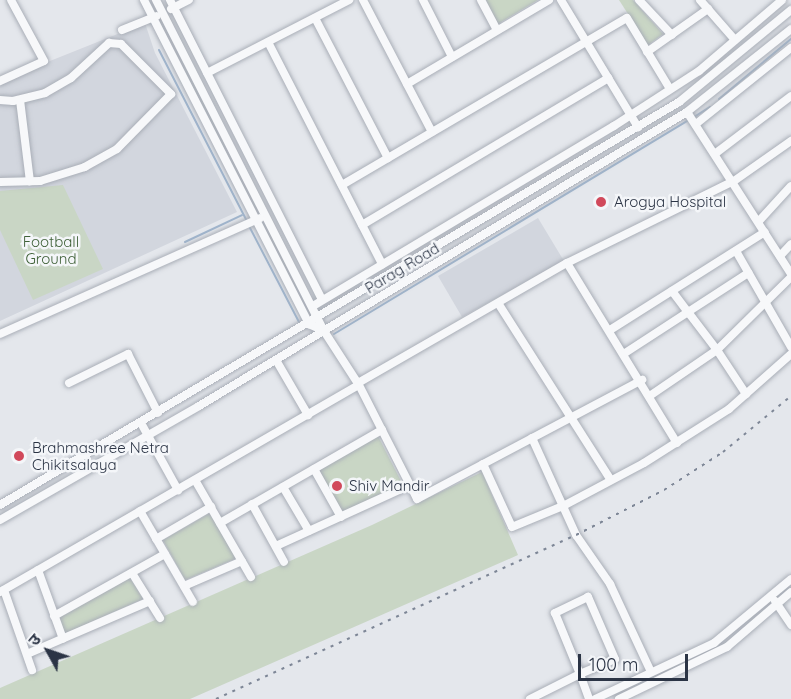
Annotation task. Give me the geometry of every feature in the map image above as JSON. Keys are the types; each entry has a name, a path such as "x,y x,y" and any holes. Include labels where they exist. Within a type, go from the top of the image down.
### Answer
{"street":[{"path":"0,81 44,61 11,0"},
{"path":"144,0 309,324 324,331"},
{"path":"156,0 324,331 358,384 417,499 642,380"},
{"path":"122,30 163,13 172,4 189,0"},
{"path":"207,73 349,0"},
{"path":"363,0 432,132"},
{"path":"423,0 452,57"},
{"path":"482,0 497,30"},
{"path":"407,84 549,0"},
{"path":"639,0 672,34"},
{"path":"700,0 735,40"},
{"path":"313,306 631,115 735,40 781,0 791,11"},
{"path":"564,1 638,127"},
{"path":"172,4 322,300"},
{"path":"647,52 708,9"},
{"name":"Parag Road","path":"0,506 638,127 701,86 791,11"},
{"path":"315,18 388,158"},
{"path":"342,185 627,18 670,89"},
{"name":"Parag Road","path":"0,520 276,360 687,112 790,32"},
{"path":"268,42 382,264"},
{"path":"0,100 20,99 45,93 71,78 110,43 121,44 171,94 117,149 85,167 30,181 0,182"},
{"path":"696,124 791,48"},
{"path":"362,225 609,78"},
{"path":"701,86 717,108"},
{"path":"716,153 791,96"},
{"path":"20,99 30,181"},
{"path":"651,395 717,350 791,276 734,181 687,112"},
{"path":"32,670 2,591 567,263 734,181 791,141"},
{"path":"759,221 791,186"},
{"path":"0,334 266,215"},
{"path":"610,330 765,232"},
{"path":"780,256 791,244"},
{"path":"736,251 791,347"},
{"path":"567,263 642,380 677,442"},
{"path":"625,353 748,273"},
{"path":"672,291 717,350 746,394"},
{"path":"498,303 610,479"},
{"path":"69,383 128,354 158,413"},
{"path":"483,464 512,527 566,505 677,442 746,394 791,354"},
{"path":"276,360 308,415"},
{"path":"141,423 178,489"},
{"path":"220,523 382,430"},
{"path":"532,438 566,505 576,535 610,584 651,672"},
{"path":"314,469 340,517"},
{"path":"195,480 251,577"},
{"path":"276,546 410,485"},
{"path":"283,487 309,531"},
{"path":"252,504 284,562"},
{"path":"156,539 211,507"},
{"path":"140,511 193,602"},
{"path":"54,616 165,554"},
{"path":"184,586 242,561"},
{"path":"38,570 63,639"},
{"path":"132,573 160,618"},
{"path":"595,699 714,644 791,579"},
{"path":"619,699 728,647 791,592"},
{"path":"771,596 791,625"},
{"path":"530,699 580,674 615,659 588,597 555,613 580,674 589,699"},
{"path":"27,654 150,601"}],"shaded area":[{"path":"145,23 155,53 237,212 0,321 0,81"},
{"path":"538,218 564,261 462,317 438,276"}],"green space":[{"path":"486,0 538,0 498,24"},
{"path":"619,0 633,0 663,34 648,45"},
{"name":"Football Ground","path":"63,185 103,269 33,300 0,230 0,191"},
{"path":"378,436 403,485 343,513 319,470"},
{"path":"482,472 518,555 190,699 0,699 0,688 372,525"},
{"path":"210,513 237,558 185,580 163,540"},
{"path":"130,578 143,599 64,634 59,618"}],"waterway":[{"path":"719,99 791,39"},
{"path":"159,50 247,221"},
{"path":"694,117 710,107"},
{"path":"334,334 689,120"},
{"path":"185,242 242,215"},
{"path":"249,226 299,322"}],"railway":[{"path":"216,699 576,535 664,490 723,452 791,396"}],"place":[{"name":"Arogya Hospital","path":"601,202"},
{"name":"Brahmashree Netra Chikitsalaya","path":"19,456"},
{"name":"Shiv Mandir","path":"337,486"}]}
